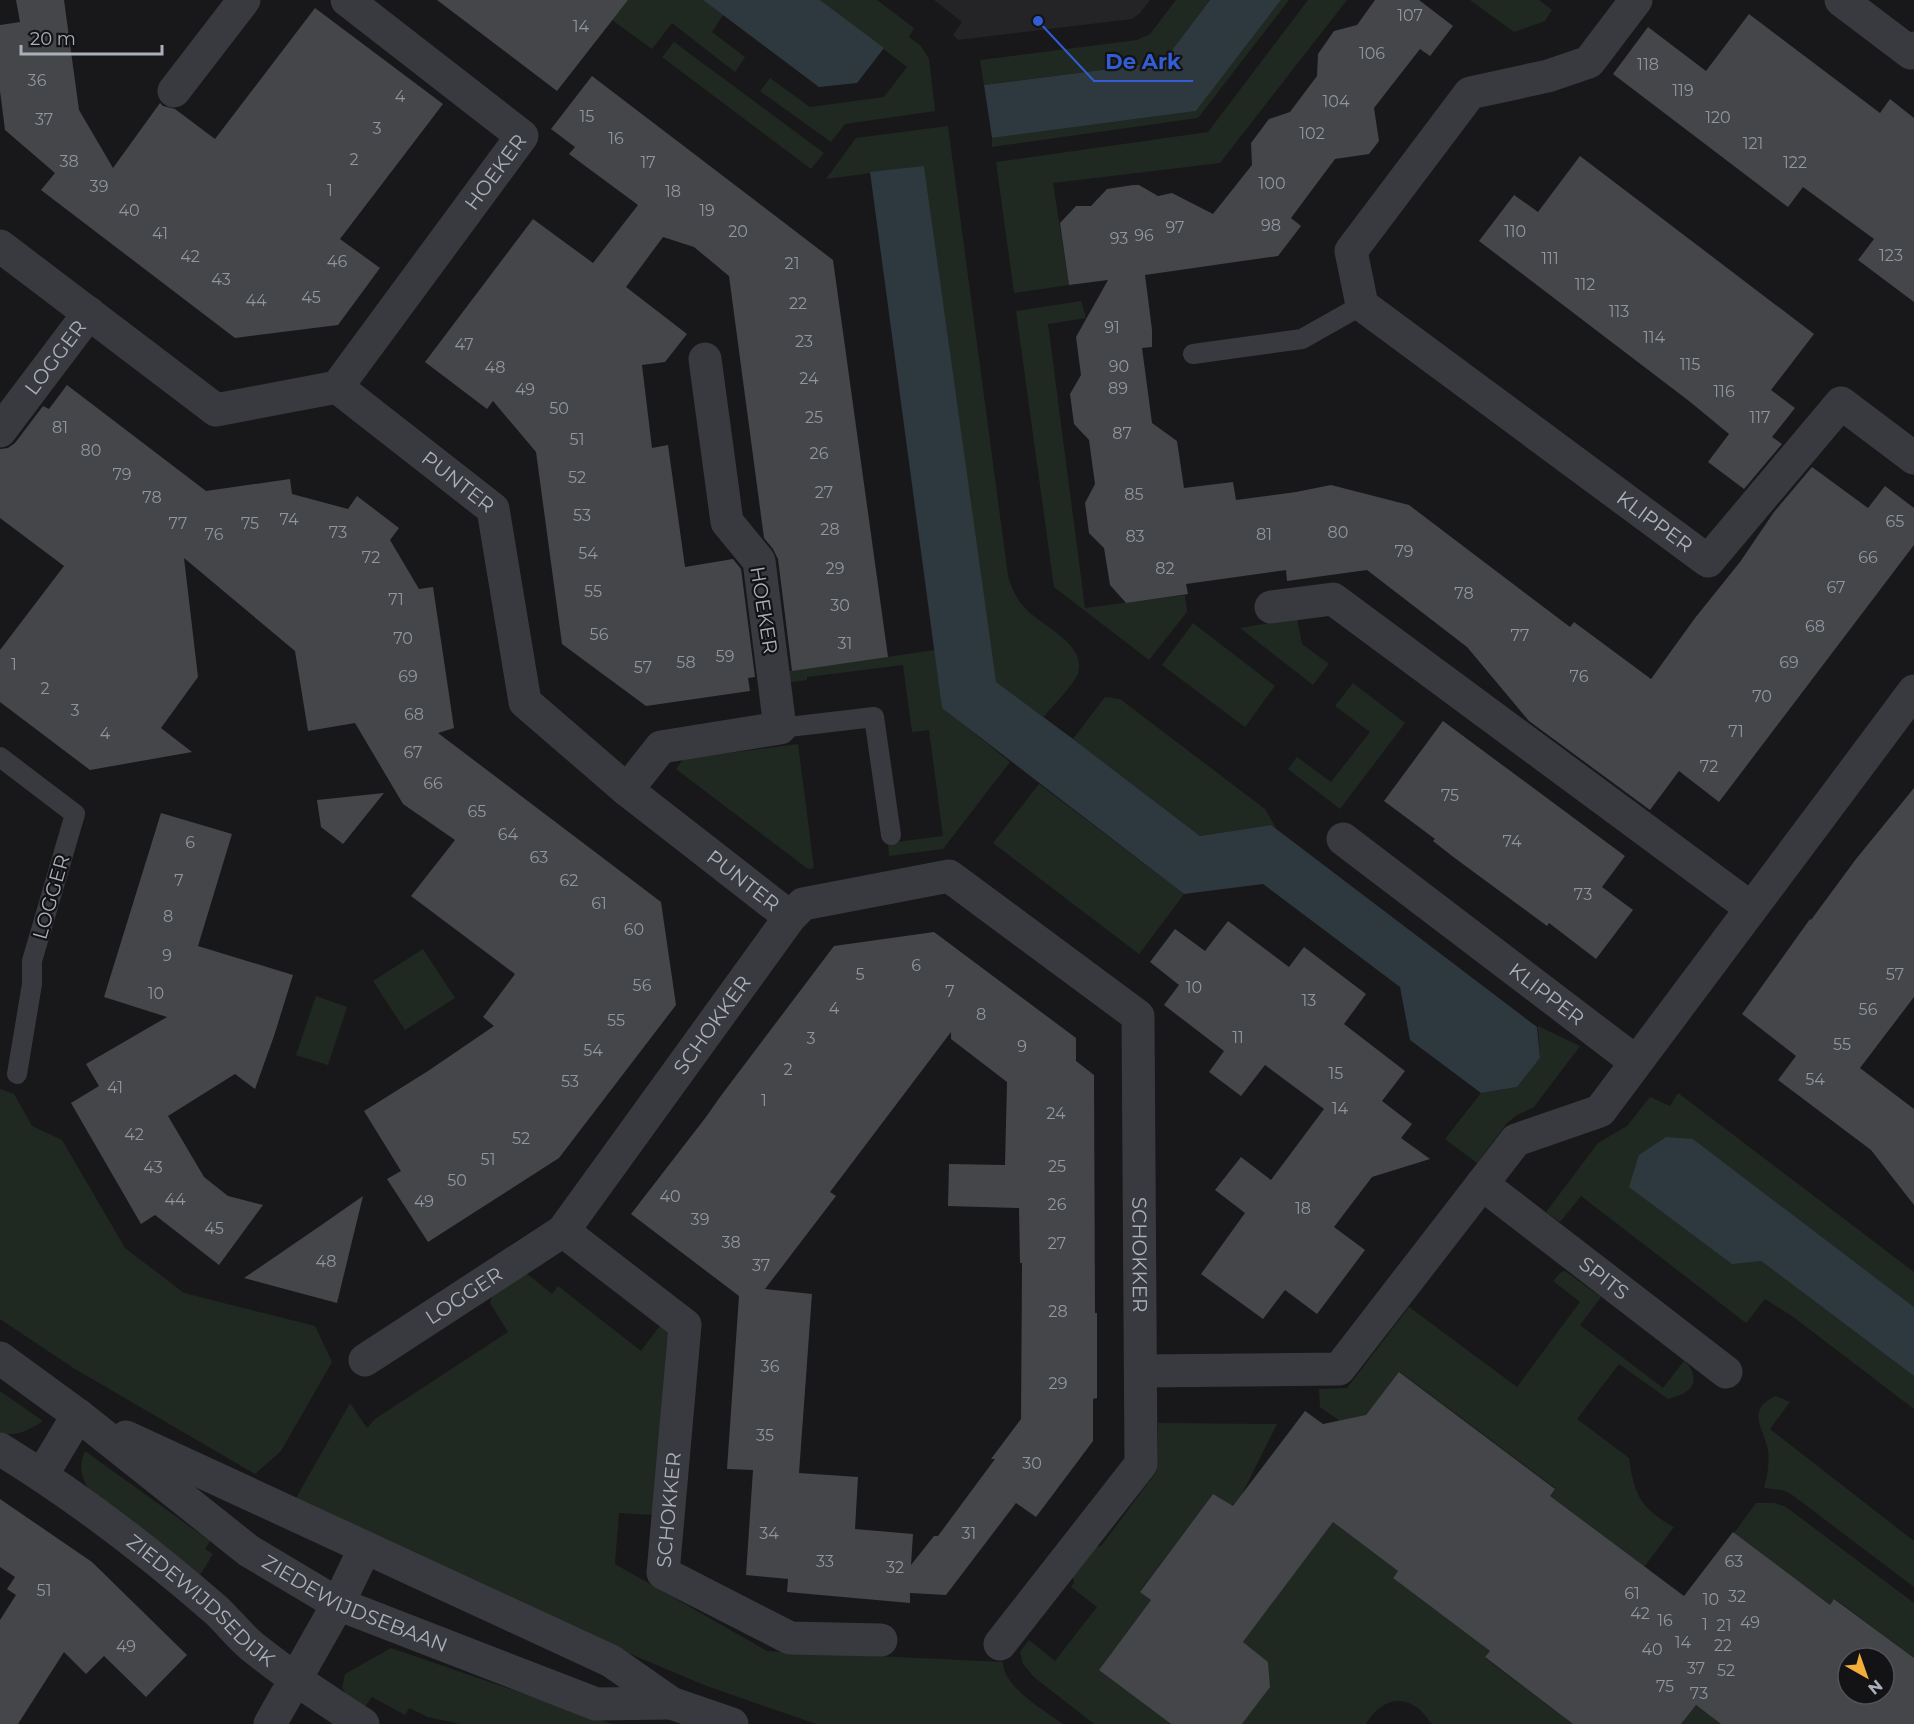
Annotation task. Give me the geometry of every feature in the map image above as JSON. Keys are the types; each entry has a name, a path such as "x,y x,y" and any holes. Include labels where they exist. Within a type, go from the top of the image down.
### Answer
{"street":[{"path":"174,91 244,0"},
{"name":"HOEKER","path":"337,387 522,136 347,0"},
{"path":"1362,305 1351,251 1470,93 1548,75 1589,62 1636,0"},
{"path":"1841,0 1911,53 1914,48"},
{"path":"0,246 216,410 337,387"},
{"name":"KLIPPER","path":"1362,305 1708,561 1841,403 1914,458"},
{"name":"LOGGER","path":"0,431 89,313"},
{"name":"HOEKER","path":"705,359 727,522 759,561 780,728"},
{"name":"PUNTER","path":"337,387 493,509 525,702 627,790 790,917"},
{"path":"1272,607 1333,599 1751,908"},
{"path":"1141,1371 1339,1369 1516,1140 1600,1111 1914,691"},
{"path":"627,790 661,747 780,728"},
{"name":"KLIPPER","path":"1343,839 1636,1062"},
{"name":"SCHOKKER","path":"881,1640 790,1638 663,1573 685,1325 563,1231 790,917 803,903 949,876 1138,1016 1141,1464 1000,1644"},
{"name":"SPITS","path":"1482,1184 1726,1372"},
{"name":"LOGGER","path":"365,1360 563,1231"},
{"name":"ZIEDEWIJDSEBAAN","path":"0,1358 78,1415 249,1551 338,1604 596,1704 671,1703"},
{"path":"42,1474 78,1415"},
{"name":"ZIEDEWIJDSEBAAN","path":"78,1415 611,1661 671,1703 732,1724"},
{"name":"ZIEDEWIJDSEDIJK","path":"0,1449 42,1474 132,1540 218,1612 252,1647 296,1680 363,1724"},
{"path":"270,1724 338,1604 365,1548"}],"lane":[{"path":"1193,354 1302,339 1362,305"},
{"path":"780,728 874,717 891,835"},
{"name":"LOGGER","path":"0,757 75,814 32,961 32,984 17,1074"}],"shaded area":[{"path":"628,0 703,0 723,15 712,32 745,57 735,72 672,23 652,49 612,20"},
{"path":"703,0 820,0 884,48 857,83 819,87"},
{"path":"820,0 877,0 914,28 909,37 921,46 929,59 935,111 845,124 831,142 760,91 770,78 810,107 884,97 907,67"},
{"path":"934,0 1150,0 1132,19 958,40 953,35 962,22"},
{"path":"1176,0 1210,0 1163,62 984,85 980,60 1137,40 1150,34"},
{"path":"1210,0 1281,0 1196,111 992,138 984,85 1163,62"},
{"path":"1281,0 1289,0 1198,118 992,147 992,138 1196,111"},
{"path":"1308,0 1347,0 1220,163 1053,183 1069,285 1014,293 996,162 1208,132"},
{"path":"1470,0 1539,0 1552,10 1545,21 1514,32"},
{"path":"674,42 824,153 811,169 662,57"},
{"path":"948,126 1008,576 1022,604 1032,615 1069,644 1076,653 1079,663 1075,678 1044,717 995,682 924,166 826,179 856,138"},
{"path":"924,166 996,682 1200,836 1271,825 1537,1027 1540,1058 1517,1087 1481,1093 1410,1040 1400,987 1263,884 1184,894 942,708 870,172"},
{"path":"1081,301 1086,318 1048,324 1085,608 1185,595 1187,612 1149,660 1054,587 1016,311"},
{"path":"1297,618 1302,644 1329,664 1313,685 1240,628"},
{"path":"1193,623 1275,686 1245,727 1162,665"},
{"path":"935,650 943,708 1010,762 943,849 889,856 888,843 943,836 929,730 912,732 903,665 807,677 807,680 785,683 783,672"},
{"path":"1353,683 1405,723 1340,809 1288,769 1297,757 1331,782 1370,732 1335,706"},
{"path":"1105,697 1120,699 1265,809 1277,830 1271,825 1200,836 1073,739"},
{"path":"798,744 814,868 808,869 676,769 683,759"},
{"path":"1039,784 1184,894 1139,954 993,843"},
{"path":"423,949 455,998 405,1030 373,981"},
{"path":"316,996 347,1007 328,1065 296,1055"},
{"path":"1538,1026 1580,1046 1534,1107 1507,1123 1477,1163 1445,1139 1481,1093 1517,1087 1540,1058"},
{"path":"0,1089 14,1094 32,1126 62,1140 125,1248 184,1293 315,1326 332,1362 281,1451 255,1474 75,1369 0,1319"},
{"path":"1678,1093 1914,1272 1914,1307 1693,1139 1761,1261 1914,1376 1914,1409 1792,1316 1765,1299 1746,1323 1581,1196 1560,1222 1546,1212 1598,1143 1627,1126 1650,1097 1670,1106"},
{"path":"1666,1137 1693,1139 1914,1307 1914,1376 1761,1261 1732,1264 1629,1187 1639,1155"},
{"path":"521,1269 552,1294 558,1286 641,1351 662,1323 668,1327 653,1515 619,1513 615,1564 767,1651 1003,1662 1005,1671 1017,1689 1063,1724 816,1724 704,1685 510,1603 296,1498 350,1403 367,1428 375,1419 508,1332 490,1303 495,1288"},
{"path":"1565,1271 1601,1297 1580,1325 1663,1388 1684,1361 1693,1376 1691,1388 1683,1394 1668,1399 1619,1364 1577,1419 1629,1458 1641,1500 1654,1514 1674,1527 1644,1567 1565,1507 1545,1502 1555,1488 1400,1372 1357,1426 1340,1421 1320,1407 1319,1389 1347,1388 1409,1307 1517,1387 1580,1302 1553,1281"},
{"path":"0,1391 43,1421 23,1432 0,1433"},
{"path":"1776,1396 1790,1402 1770,1429 1914,1541 1914,1587 1791,1494 1782,1490 1764,1488 1769,1455 1759,1413 1767,1401"},
{"path":"1158,1423 1277,1424 1243,1492 1249,1497 1238,1511 1213,1494 1140,1591 1151,1600 1102,1666 1102,1672 1171,1724 1094,1724 1034,1677 1023,1664 1020,1652 1029,1640 1055,1661 1097,1607 1071,1587 1074,1583 1071,1567 1086,1549 1101,1546 1157,1471"},
{"path":"85,1451 210,1541 205,1549 213,1554 199,1577 91,1493 82,1473"},
{"path":"1756,1503 1774,1503 1786,1507 1914,1603 1914,1658 1835,1599 1830,1605 1734,1533"},
{"path":"1333,1522 1398,1571 1393,1578 1490,1651 1485,1658 1573,1724 1431,1724 1416,1707 1399,1701 1390,1702 1381,1707 1366,1724 1242,1724 1263,1696 1258,1691 1269,1675 1268,1662 1243,1642"},
{"path":"391,1648 612,1724 460,1724 428,1717 409,1708 405,1715 372,1697 363,1709 349,1698 342,1688 345,1674"},
{"path":"1696,1705 1721,1724 1681,1724"}],"building":[{"path":"16,0 64,0 79,110 113,168 160,103 175,109 215,139 315,8 443,104 340,239 380,268 338,325 235,338 41,190 55,173 5,130 0,91 0,25 20,22"},
{"path":"437,0 628,0 557,91"},
{"path":"1375,0 1419,0 1453,26 1430,56 1420,49 1374,108 1379,141 1369,154 1335,159 1291,218 1301,226 1278,256 1145,275 1152,347 1142,348 1152,423 1177,441 1184,488 1233,482 1236,500 1331,485 1409,505 1570,627 1574,622 1651,679 1695,618 1740,562 1774,512 1812,467 1868,508 1885,486 1914,508 1914,545 1719,802 1679,771 1650,810 1529,721 1467,647 1367,570 1287,581 1286,570 1186,584 1188,594 1126,603 1110,585 1104,548 1089,533 1085,503 1095,484 1089,440 1074,424 1070,394 1081,375 1076,337 1108,280 1069,285 1060,223 1076,206 1091,206 1107,189 1133,185 1139,185 1158,196 1172,193 1213,214 1252,165 1251,143 1269,119 1290,112 1317,76 1318,54 1334,31 1357,25"},
{"path":"1749,14 1880,113 1890,99 1914,118 1914,302 1858,260 1874,239 1803,187 1788,207 1613,74 1648,27 1706,71"},
{"path":"592,76 833,260 888,657 792,671 778,559 764,538 729,276 694,247 663,237 626,287 687,334 665,362 642,365 652,448 668,445 685,567 733,559 741,569 755,677 748,678 750,691 646,706 562,644 536,452 493,401 487,409 425,362 533,219 593,263 638,205 569,154 575,147 551,129"},
{"path":"1580,156 1814,334 1771,390 1795,408 1772,437 1782,444 1744,489 1708,462 1729,434 1479,241 1514,195 1538,212"},
{"path":"67,385 206,491 290,479 292,494 348,509 357,496 399,528 390,540 419,589 433,587 454,728 438,733 661,902 676,1005 559,1158 428,1242 387,1179 401,1171 364,1111 494,1026 483,1017 515,974 411,896 455,840 403,804 355,723 308,731 295,651 184,558 198,677 161,728 192,752 90,770 0,702 0,650 64,566 0,518 0,449 8,448 15,443 43,406 49,409"},
{"path":"1443,721 1625,856 1602,887 1633,910 1596,959 1549,923 1547,926 1452,856 1433,841 1435,839 1384,801"},
{"path":"1914,788 1914,997 1860,1068 1914,1109 1914,1205 1871,1150 1778,1080 1796,1056 1742,1014 1810,919"},
{"path":"384,793 343,844 321,827 317,800"},
{"path":"161,813 232,834 198,946 293,975 255,1089 235,1074 168,1116 204,1177 228,1196 263,1205 219,1265 155,1215 141,1224 71,1103 99,1086 86,1064 167,1017 104,997"},
{"path":"1228,921 1289,967 1304,947 1366,994 1344,1024 1405,1071 1382,1101 1412,1124 1401,1138 1430,1159 1372,1177 1334,1227 1365,1250 1317,1314 1285,1290 1263,1319 1201,1274 1245,1213 1215,1190 1241,1157 1271,1180 1324,1109 1265,1065 1241,1096 1209,1072 1224,1051 1164,1005 1179,985 1150,962 1175,929 1205,951"},
{"path":"934,932 1076,1038 1076,1061 1094,1075 1097,1398 1093,1399 1093,1441 1036,1517 1016,1503 946,1595 910,1593 910,1603 787,1592 788,1579 746,1575 753,1470 727,1469 739,1296 631,1214 834,946","holes":["951,1032 951,1039 1007,1082 1005,1165 949,1164 948,1206 1019,1208 1020,1263 1022,1263 1021,1419 991,1459 995,1459 938,1536 934,1536 911,1565 913,1534 855,1529 858,1477 799,1473 812,1294 765,1289 836,1196 830,1192"]},
{"path":"363,1196 337,1303 244,1278 320,1226"},
{"path":"1399,1372 1555,1489 1550,1496 1684,1596 1733,1532 1830,1605 1834,1599 1914,1658 1914,1724 1721,1724 1696,1705 1681,1724 1573,1724 1485,1657 1490,1651 1393,1578 1398,1571 1333,1522 1243,1642 1268,1662 1270,1687 1242,1724 1171,1724 1099,1670 1151,1600 1140,1592 1213,1494 1233,1506 1305,1411 1323,1424 1366,1415"},
{"path":"0,1499 92,1562 187,1655 146,1697 104,1656 86,1674 64,1652 18,1724 0,1724 0,1620 16,1595 7,1589 15,1577 0,1567"}],"place":[{"name":"De Ark","path":"1038,21"}]}
